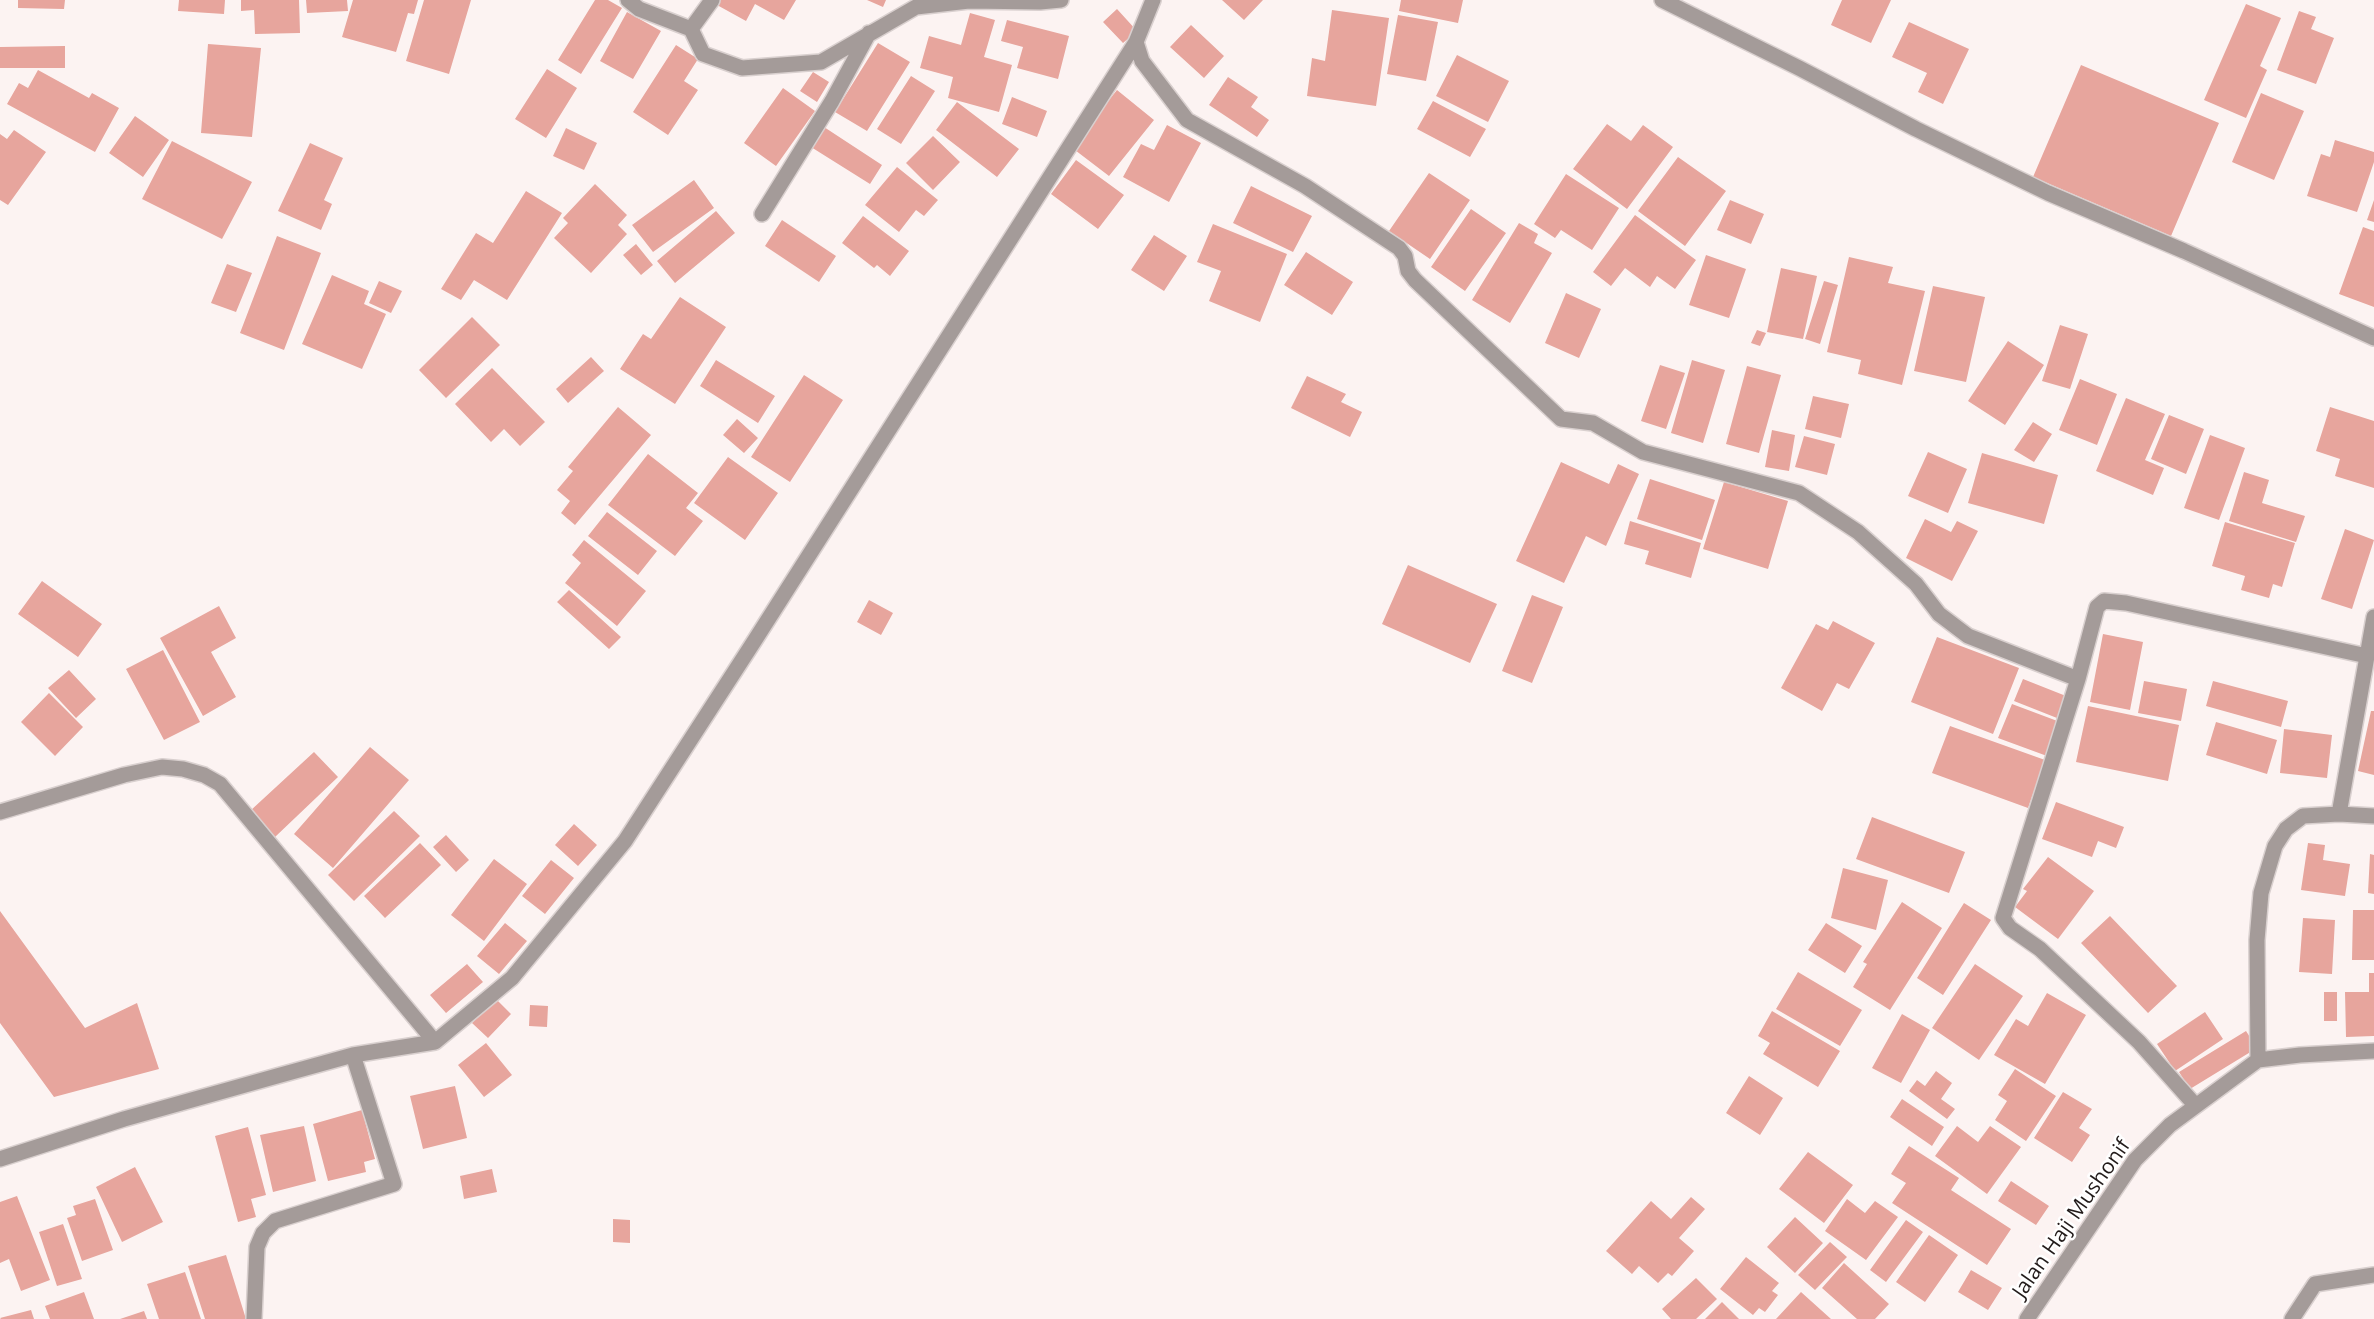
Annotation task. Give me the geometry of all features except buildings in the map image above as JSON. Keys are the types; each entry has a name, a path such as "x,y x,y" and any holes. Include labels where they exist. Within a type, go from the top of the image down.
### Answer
{"street":[{"path":"628,0 639,9 692,29 703,54 742,68 821,62 870,31 916,7 969,1 1061,0"},
{"path":"692,29 712,0"},
{"path":"0,1159 124,1119 353,1055 435,1042 512,978 625,841 1136,42 1153,0"},
{"path":"1662,0 2048,193 2184,251 2374,338"},
{"path":"762,213 832,101 870,31"},
{"path":"1136,42 1142,61 1187,120 1305,186 1398,248 1403,252 1408,271 1414,280 1561,419 1593,423 1643,452 1799,493 1858,532 1916,584 1939,614 1968,636 2078,679"},
{"path":"2195,1106 2139,1041 2040,949 2010,928 2003,918 2078,679 2097,607 2104,602 2126,603 2367,656"},
{"path":"2339,814 2374,617"},
{"path":"0,812 124,775 162,767 183,769 204,775 220,784 435,1042"},
{"path":"2258,1060 2257,940 2262,893 2275,846 2286,829 2302,816 2339,814 2374,816"},
{"name":"Jalan Haji Mushonif","path":"2027,1319 2135,1160 2170,1125 2258,1060 2374,1051"},
{"path":"254,1319 257,1247 263,1233 275,1221 394,1184 353,1055"},
{"path":"2292,1319 2315,1284 2374,1275"}]}
